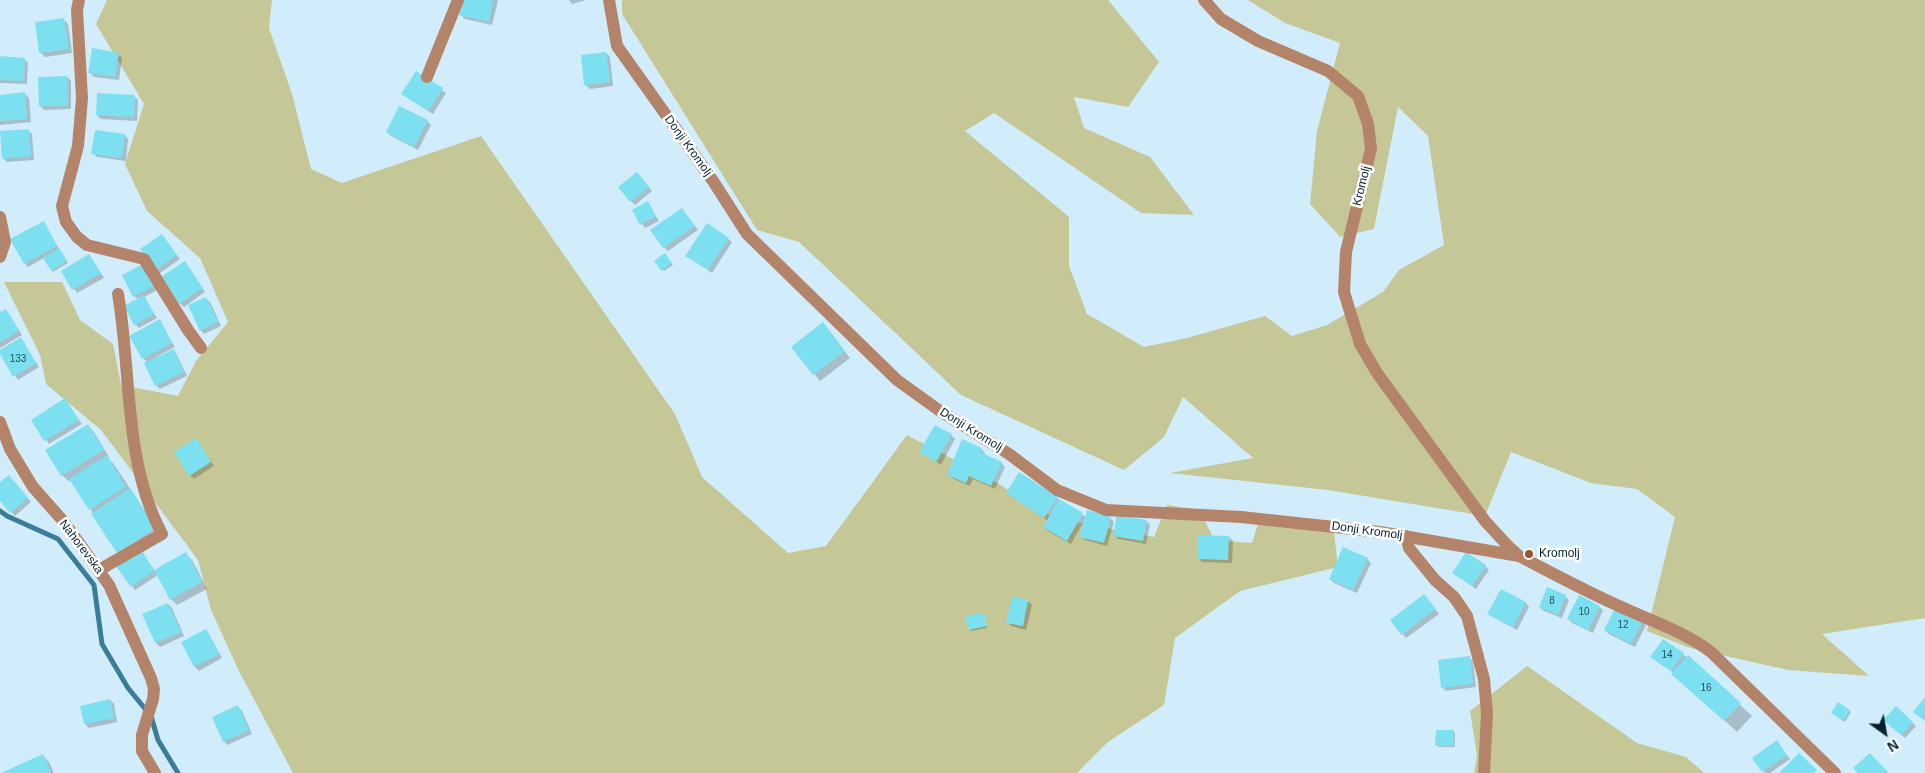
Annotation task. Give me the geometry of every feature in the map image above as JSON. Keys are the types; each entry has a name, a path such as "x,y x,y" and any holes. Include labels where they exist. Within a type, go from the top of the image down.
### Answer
{"street":[{"path":"79,0 77,10 82,98 78,146 62,206 66,222 76,237 87,245 144,259 201,348"},
{"path":"427,76 458,0"},
{"name":"Donji Kromolj","path":"609,0 617,46 713,181 747,234 897,380 940,411 1009,454 1057,490 1106,510 1241,516 1406,536 1519,556"},
{"name":"Kromolj","path":"1204,0 1221,19 1258,41 1328,71 1358,96 1368,124 1371,149 1346,252 1344,292 1360,344 1378,373 1486,521 1509,548 1519,556 1619,606 1687,635 1700,643 1835,773"},
{"path":"0,218 5,242 0,257"},
{"path":"98,570 162,534 153,516 141,480 134,446 118,294"},
{"name":"Nahorevska","path":"0,422 10,449 33,487 64,522 110,585 154,688 142,735 142,751 155,773"},
{"path":"1406,536 1409,548 1435,580 1454,597 1467,616 1484,678 1487,713 1484,773"}],"green space":[{"path":"107,0 272,0 269,28 292,94 311,169 342,183 481,136 675,414 702,477 788,553 826,546 907,435 989,478 1054,518 1154,537 1167,505 1200,510 1214,540 1252,543 1260,517 1333,524 1338,567 1240,591 1175,638 1164,705 1108,742 1077,773 293,773 239,671 211,610 198,560 101,430 46,384 40,355 4,282 62,282 80,320 113,344 121,385 178,396 196,361 228,322 200,258 147,211 125,164 144,104 96,24"},
{"path":"622,0 1108,0 1159,62 1128,107 1074,97 1084,128 1150,157 1194,215 1141,213 994,113 965,131 1069,217 1069,266 1087,314 1144,347 1187,338 1265,316 1292,336 1327,325 1383,292 1399,270 1444,245 1428,136 1398,107 1374,229 1340,237 1310,204 1317,131 1340,43 1285,23 1248,0 1925,0 1925,618 1822,634 1869,676 1788,670 1690,648 1647,631 1675,517 1637,489 1591,483 1511,452 1485,516 1328,490 1170,473 1253,458 1183,397 1164,437 1124,470 961,395 799,242 757,230 622,14"},
{"path":"1527,666 1637,743 1686,757 1704,773 1474,773 1477,755 1470,711"}],"building":[{"path":"463,0 493,0 489,22 459,15"},
{"path":"64,18 69,49 39,53 35,22"},
{"path":"92,48 119,53 115,77 88,73"},
{"path":"606,52 610,82 584,85 581,55"},
{"path":"0,56 25,58 24,81 0,80"},
{"path":"416,71 443,88 428,111 401,94"},
{"path":"67,76 68,106 39,106 38,77"},
{"path":"25,92 27,119 0,121 0,95"},
{"path":"97,93 135,95 134,117 96,115"},
{"path":"399,106 428,120 414,147 386,132"},
{"path":"29,129 31,156 2,159 0,131"},
{"path":"95,130 125,134 122,158 91,154"},
{"path":"637,172 649,187 630,202 618,187"},
{"path":"648,201 656,216 640,225 632,210"},
{"path":"682,208 695,226 663,248 650,230"},
{"path":"44,221 57,246 24,264 10,239"},
{"path":"707,223 729,238 708,270 685,256"},
{"path":"162,234 177,255 155,270 140,249"},
{"path":"59,248 67,261 51,271 43,258"},
{"path":"665,253 672,263 661,271 654,261"},
{"path":"89,254 101,273 72,290 61,271"},
{"path":"185,261 203,288 179,304 161,277"},
{"path":"145,263 156,285 133,297 122,275"},
{"path":"144,295 154,314 134,325 124,306"},
{"path":"206,297 218,322 200,331 188,305"},
{"path":"6,309 19,331 0,342 0,312"},
{"path":"160,319 172,343 142,359 129,336"},
{"path":"823,322 845,351 813,375 791,347"},
{"path":"21,337 36,363 13,377 0,354 0,350"},
{"path":"174,349 184,372 155,386 144,363"},
{"path":"65,398 79,420 44,441 31,420"},
{"path":"88,424 104,450 61,476 45,450"},
{"path":"935,425 952,434 936,462 919,452"},
{"path":"196,438 211,462 189,476 174,452"},
{"path":"962,439 982,448 980,452 1002,462 991,486 969,476 966,483 947,475"},
{"path":"107,455 126,487 89,510 69,479"},
{"path":"1019,472 1058,497 1044,518 1006,493"},
{"path":"9,475 28,498 10,513 0,501 0,482"},
{"path":"130,488 156,528 117,553 91,514"},
{"path":"1059,499 1083,513 1067,541 1043,527"},
{"path":"1087,510 1111,517 1104,543 1079,537"},
{"path":"1117,515 1147,520 1143,541 1113,536"},
{"path":"1198,535 1229,536 1228,560 1197,559"},
{"path":"1343,547 1368,558 1353,590 1329,579"},
{"path":"141,549 154,571 131,587 116,566"},
{"path":"186,552 202,582 170,600 154,570"},
{"path":"1466,552 1486,565 1472,586 1452,573"},
{"path":"1547,587 1566,595 1558,615 1539,607"},
{"path":"1501,589 1526,602 1513,627 1487,614"},
{"path":"1424,594 1436,609 1401,635 1390,620"},
{"path":"1579,595 1600,606 1588,630 1567,619"},
{"path":"1012,596 1028,600 1023,626 1006,623"},
{"path":"168,603 181,632 155,643 142,614"},
{"path":"1616,606 1643,620 1631,644 1604,630"},
{"path":"984,613 987,626 968,630 965,616"},
{"path":"206,629 219,654 194,667 181,642"},
{"path":"1663,639 1684,653 1671,671 1650,657"},
{"path":"1688,655 1741,703 1724,721 1671,674"},
{"path":"1470,656 1473,684 1441,688 1438,660"},
{"path":"1925,697 1925,721 1913,712"},
{"path":"110,699 114,718 84,724 80,706"},
{"path":"1838,702 1850,710 1843,721 1831,713"},
{"path":"238,705 249,730 223,742 212,717"},
{"path":"1896,706 1913,722 1901,735 1883,720"},
{"path":"1436,730 1454,730 1454,746 1435,746"},
{"path":"1777,740 1787,755 1762,772 1752,758"},
{"path":"1799,753 1817,770 1814,773 1779,773"},
{"path":"1870,753 1887,773 1858,773 1853,768"},
{"path":"43,754 51,773 1,773"}],"waterway":[{"path":"0,511 58,539 94,585 102,644 128,688 151,716 158,740 178,773"}],"place":[{"name":"Kromolj","path":"1529,554"}]}
